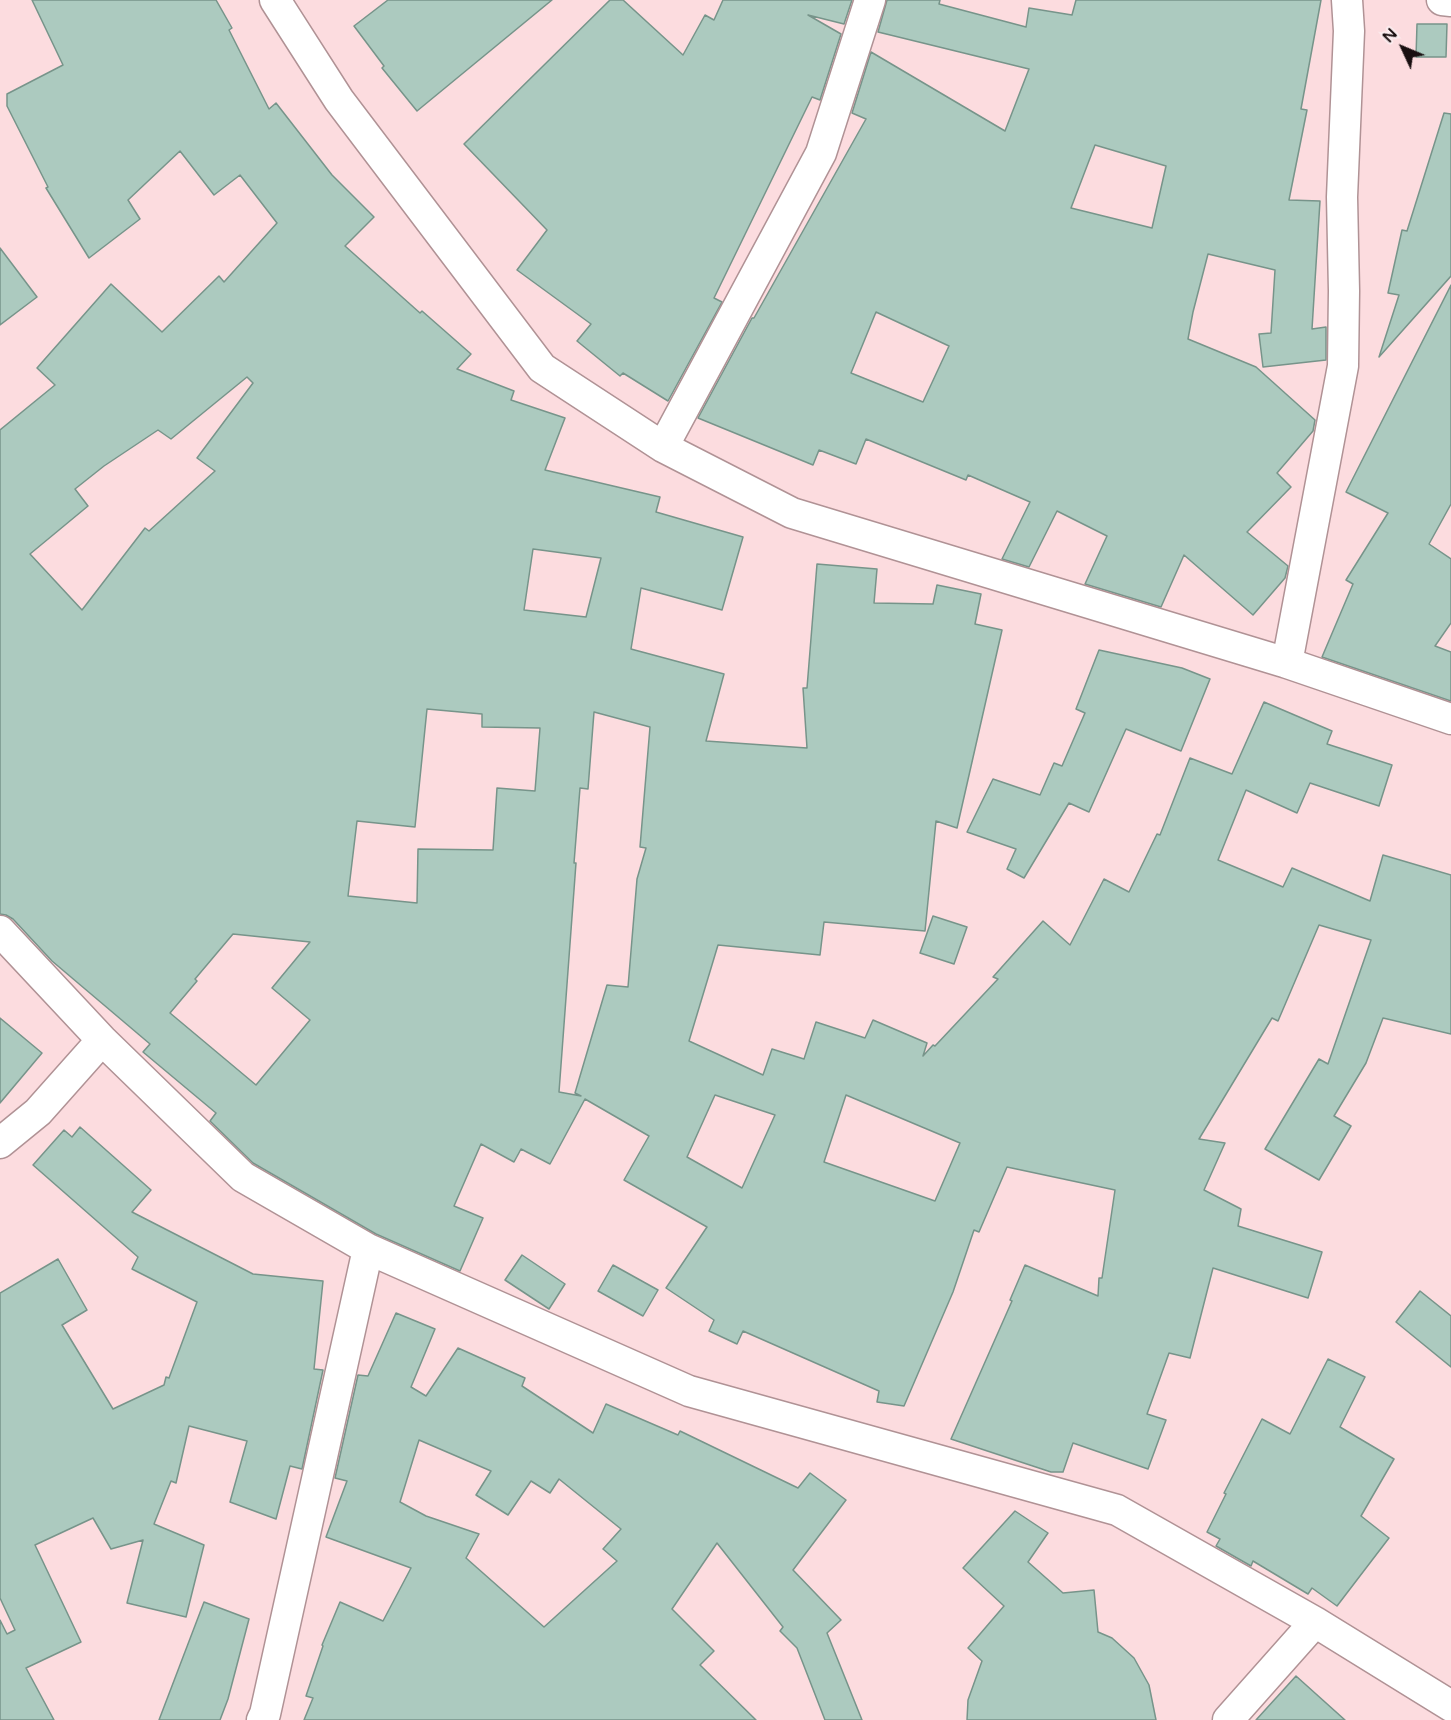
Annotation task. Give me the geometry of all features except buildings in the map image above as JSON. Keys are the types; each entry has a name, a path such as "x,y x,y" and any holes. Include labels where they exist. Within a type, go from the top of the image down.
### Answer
{"street":[{"path":"275,0 339,100 542,368 663,447 792,513 1287,663 1451,720"},
{"path":"663,447 820,153 870,0"},
{"path":"1287,663 1343,366 1342,197 1349,31 1347,0"},
{"path":"1442,0 1451,1"},
{"path":"0,931 102,1040 243,1177 368,1249 689,1390 1117,1510 1315,1622 1451,1706"},
{"path":"0,1143 38,1112 102,1040"},
{"path":"262,1720 368,1249"},
{"path":"1228,1720 1315,1622"}]}
